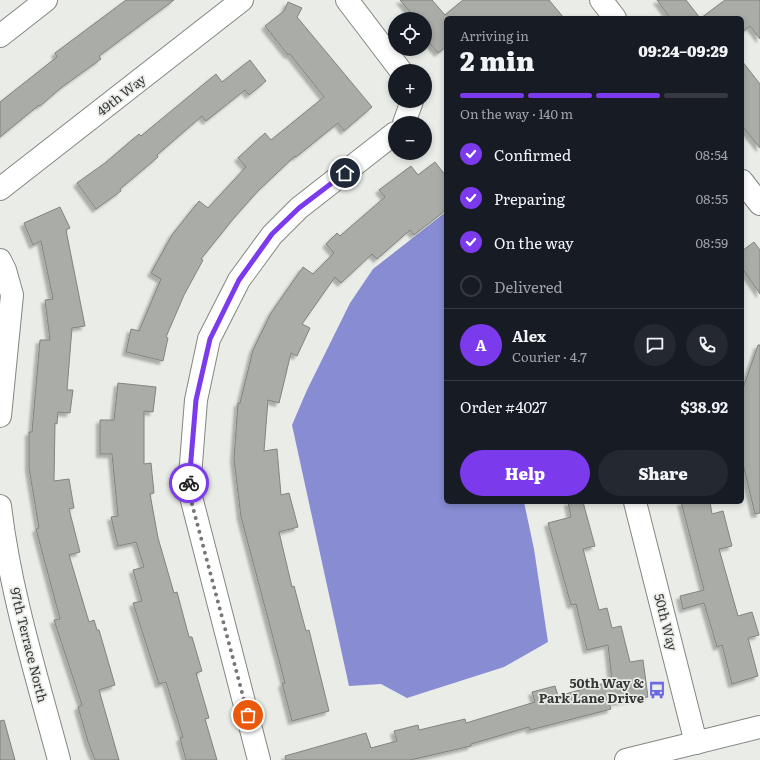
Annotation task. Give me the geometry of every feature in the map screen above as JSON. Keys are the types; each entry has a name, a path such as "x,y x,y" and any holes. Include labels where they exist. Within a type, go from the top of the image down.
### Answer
{"street":[{"path":"0,36 46,0"},
{"name":"49th Way","path":"0,189 242,0"},
{"path":"348,0 396,64"},
{"path":"601,0 613,16"},
{"path":"259,760 188,489 196,400 210,339 239,280 272,234 299,208 388,138"},
{"path":"0,260 5,270 12,296 0,416"},
{"name":"50th Way","path":"636,504 696,743"},
{"name":"97th Terrace North","path":"0,506 6,552 59,760"},
{"path":"626,760 760,727"}],"water":[{"path":"444,214 444,504 524,504 534,549 548,642 504,667 407,698 381,684 349,686 292,425 307,390 350,303 373,269"}],"building":[{"path":"126,0 174,0 99,56 101,59 62,87 0,137 0,102 57,57 55,53"},
{"path":"400,0 432,0 445,15 463,0 549,0 562,16 444,16 444,48 438,53 432,46 432,12 410,12"},
{"path":"657,0 686,0 698,16 669,16"},
{"path":"725,0 760,0 760,39 750,26 744,30 744,16 704,16"},
{"path":"288,2 302,8 297,17 372,107 344,131 338,123 296,157 295,156 258,191 234,218 201,259 203,260 184,295 166,337 168,338 163,361 126,352 131,329 139,331 161,279 151,273 172,235 199,201 208,208 246,167 238,158 265,133 271,140 324,97 290,54 288,55 265,26 284,11"},
{"path":"250,60 266,81 249,95 245,90 206,121 202,116 157,155 158,157 120,189 121,191 96,209 77,183 105,163 139,134 141,136 216,74 222,82"},
{"path":"744,64 760,84 760,148 744,128"},
{"path":"435,162 444,173 444,212 414,235 410,230 377,259 372,254 341,283 335,277 302,324 310,328 297,356 291,353 279,403 268,400 264,451 277,449 281,495 289,493 298,527 279,532 292,587 294,586 306,631 309,630 329,711 292,721 282,683 285,683 241,517 234,459 238,403 240,403 253,350 271,313 303,267 313,274 334,253 326,244 337,233 340,236 385,197 379,190 411,166 418,175"},
{"path":"60,207 70,228 66,230 85,326 72,328 67,390 73,390 70,413 58,412 57,424 55,423 54,481 69,479 74,508 69,509 80,552 69,555 89,622 94,620 97,630 99,630 115,685 99,690 119,760 95,760 88,742 78,707 82,705 54,620 60,619 36,529 39,528 29,468 29,432 32,432 40,340 50,340 45,300 53,299 41,241 33,245 24,223"},
{"path":"754,242 760,250 760,294 744,271 744,250"},
{"path":"758,345 760,345 760,513 755,514 744,468 744,385"},
{"path":"118,383 156,387 153,412 144,411 144,464 151,463 154,493 150,494 158,538 174,593 177,592 189,637 192,637 202,671 196,673 209,718 205,719 217,760 186,760 180,738 183,737 166,682 159,684 133,603 142,601 133,570 144,567 136,542 118,546 111,517 118,516 112,454 100,454 100,420 114,420"},
{"path":"568,504 584,504 595,546 583,549 599,610 607,608 612,628 621,626 630,662 643,660 648,697 609,703 611,709 530,730 529,727 471,744 471,746 410,760 286,760 285,756 366,733 371,748 397,741 394,731 418,725 419,730 465,719 466,723 535,702 532,692 555,686 558,696 612,681 608,645 587,650 576,604 571,605 548,523 571,517"},
{"path":"682,504 710,504 712,514 723,511 732,546 719,549 738,616 752,612 759,635 748,638 758,676 732,684 722,645 717,647 704,603 683,609 680,596 704,590"},
{"path":"4,720 15,760 0,760 0,721"}],"way so far":[{"path":"189,483 188,489 248,715"}],"place":[{"name":"50th Way & Park Lane Drive","path":"657,690"}],"route":[{"path":"189,483 196,400 210,339 239,280 272,234 299,208 345,173"}]}
